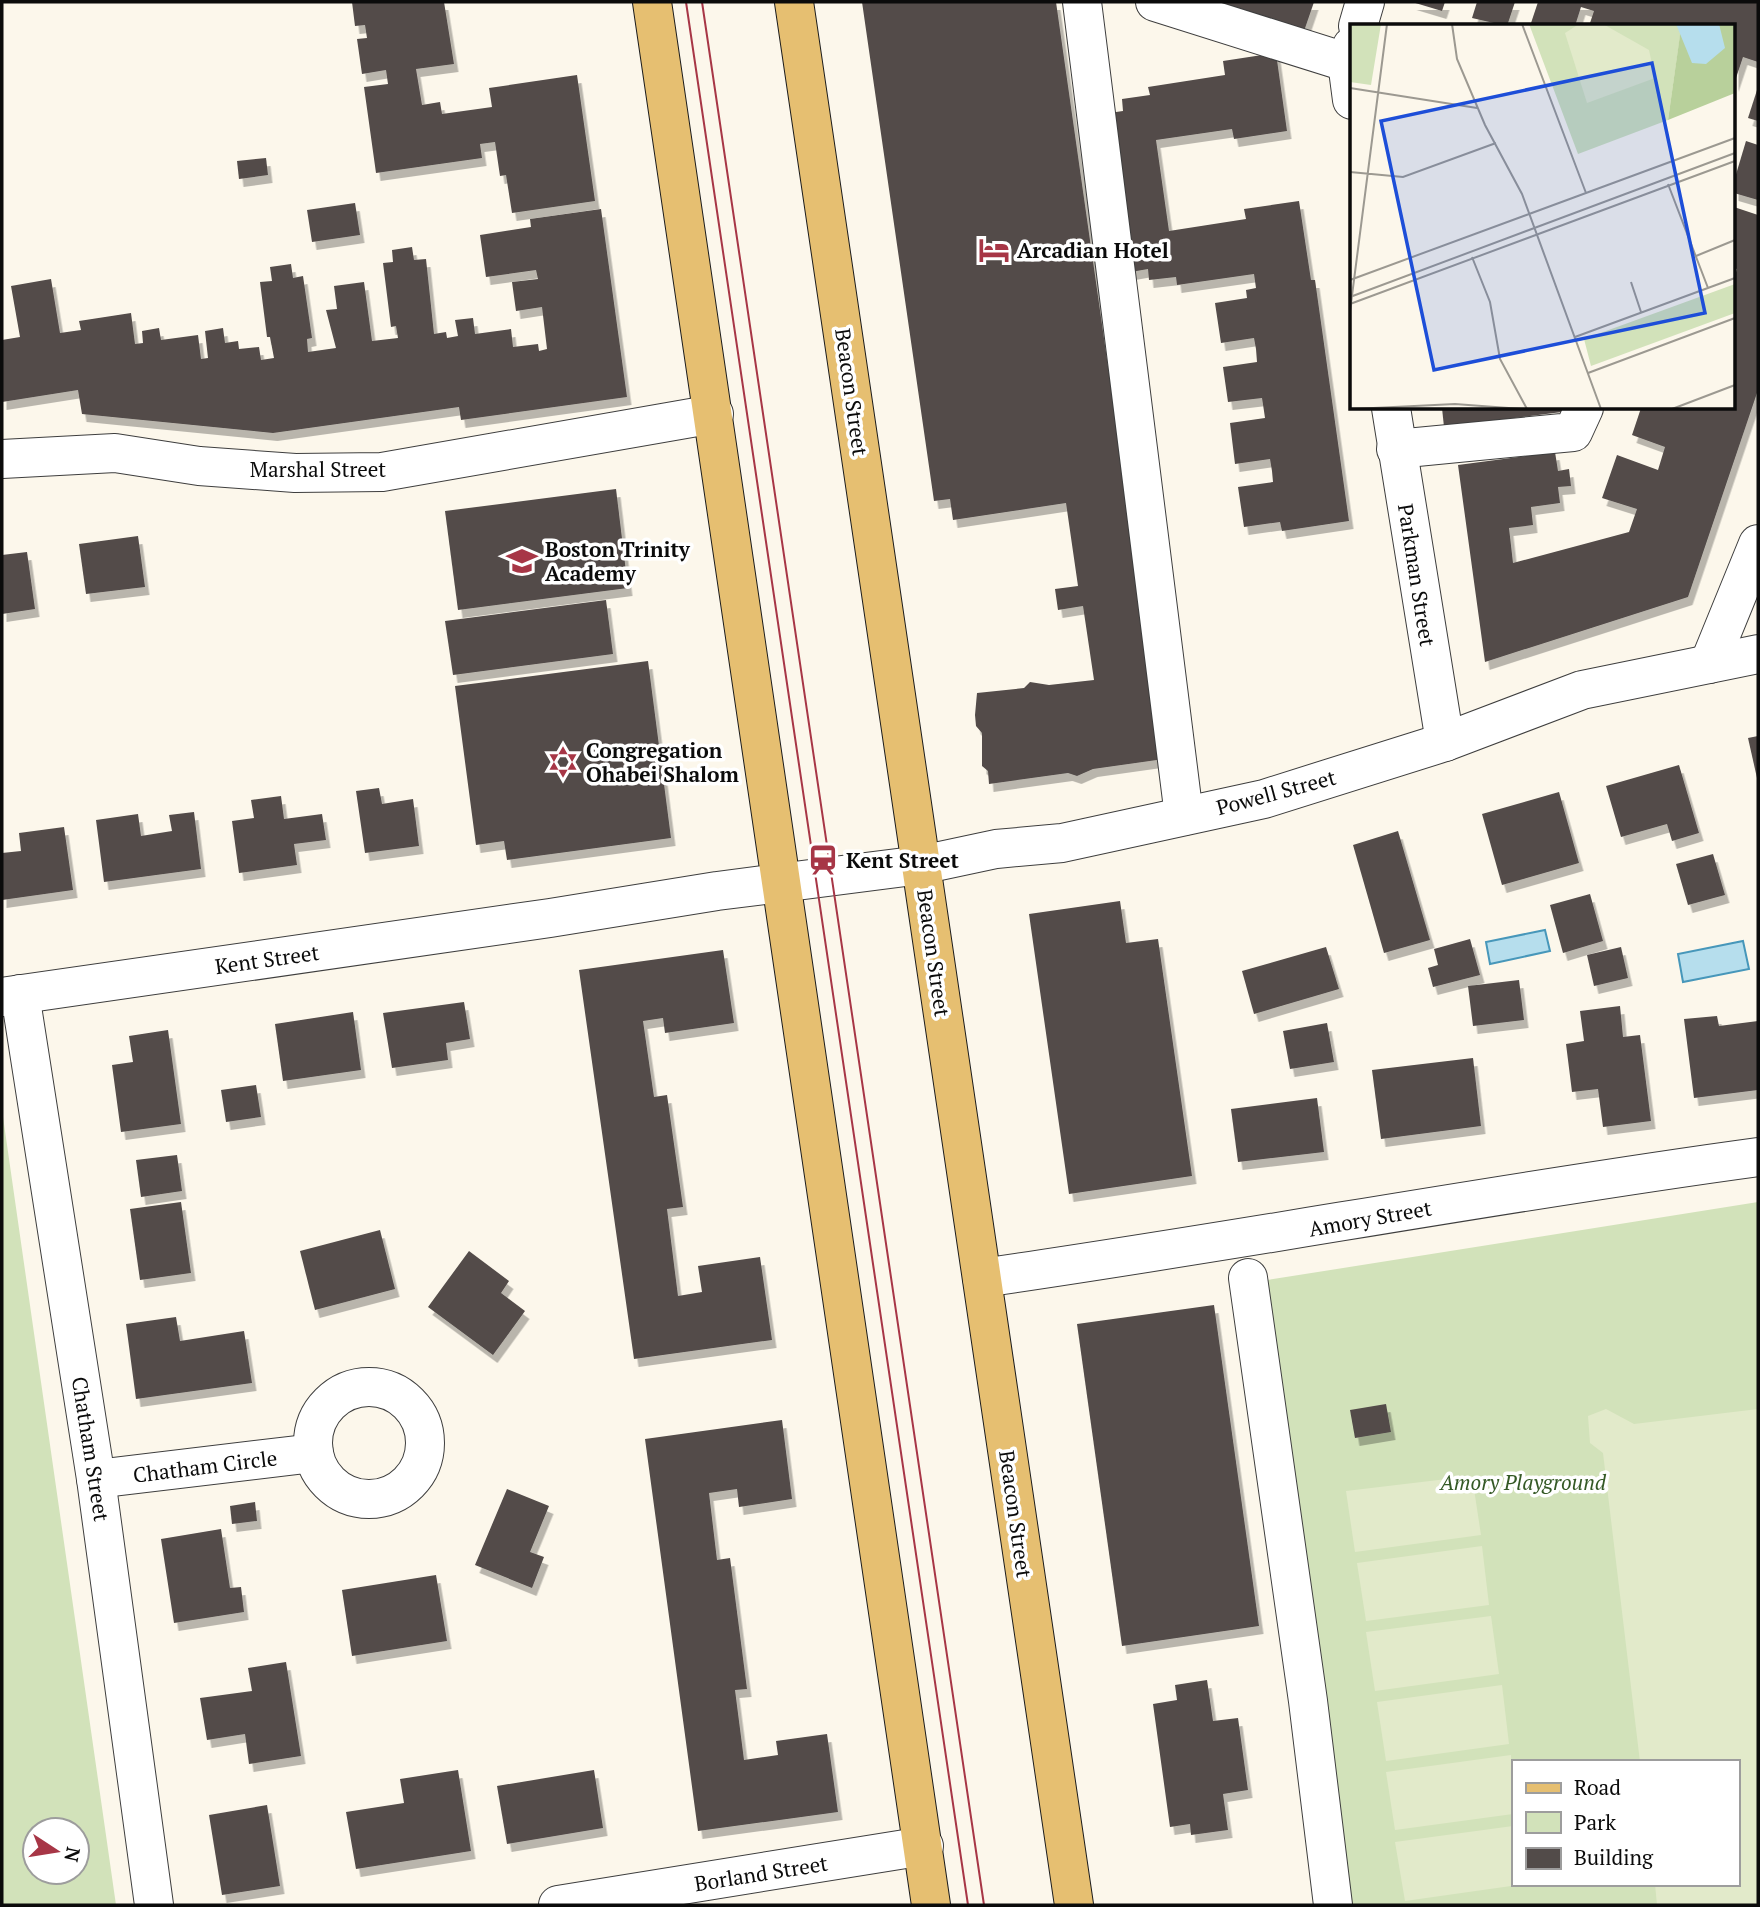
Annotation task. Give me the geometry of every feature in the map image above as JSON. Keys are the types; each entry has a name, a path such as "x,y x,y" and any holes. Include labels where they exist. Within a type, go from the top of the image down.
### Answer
{"main road":[{"path":"652,2 931,1905"},
{"name":"Beacon Street","path":"794,2 1074,1905"}],"street":[{"path":"1082,2 1184,816"},
{"path":"1155,2 1350,57"},
{"path":"1359,24 1366,2"},
{"name":"Parkman Street","path":"1391,410 1445,742"},
{"path":"1396,449 1573,432 1583,410"},
{"name":"Marshal Street","path":"2,459 115,453 199,466 295,473 382,472 714,414"},
{"path":"1709,664 1758,544"},
{"name":"Powell Street","path":"782,885 921,865 996,849 1062,843 1264,799 1445,742 1582,690 1758,654"},
{"name":"Kent Street","path":"11,996 550,918 717,891 782,885"},
{"name":"Chatham Street","path":"11,996 96,1479 154,1905"},
{"name":"Amory Street","path":"982,1278 1237,1241 1604,1178 1758,1157"},
{"path":"1248,1278 1308,1701 1333,1905"},
{"name":"Chatham Circle","path":"96,1479 314,1453"},
{"name":"Borland Street","path":"558,1905 923,1846"}],"green space":[{"path":"2,1110 116,1905 2,1905"},
{"name":"Amory Playground","path":"1758,1202 1758,1905 1351,1905 1255,1282"},
{"path":"1606,1409 1634,1424 1758,1409 1758,1905 1657,1905 1655,1886 1739,1886 1739,1760 1640,1760 1603,1453 1590,1443 1588,1416"},
{"path":"1472,1476 1481,1535 1355,1552 1346,1491"},
{"path":"1482,1546 1489,1605 1366,1621 1357,1563"},
{"path":"1491,1616 1499,1674 1375,1691 1366,1632"},
{"path":"1502,1685 1509,1744 1386,1761 1377,1702"},
{"path":"1511,1755 1512,1814 1395,1830 1386,1772"},
{"path":"1512,1826 1512,1886 1405,1901 1395,1842"}],"water":[{"path":"1545,930 1550,951 1490,964 1486,942"},
{"path":"1743,941 1749,969 1683,982 1678,954"}],"building":[{"path":"352,2 444,2 454,64 416,69 422,105 440,102 442,114 492,107 489,88 577,75 595,201 512,213 506,175 500,176 495,142 480,144 482,158 376,173 364,87 388,84 386,70 362,74 357,39 367,38 365,25 355,26"},
{"name":"Arcadian Hotel","path":"862,2 1056,2 1164,759 1093,769 1077,776 1068,773 989,784 988,771 982,766 982,733 976,726 977,693 1024,688 1030,682 1049,685 1094,680 1083,606 1058,610 1055,589 1078,586 1066,503 953,520 950,499 934,501"},
{"path":"1202,2 1314,2 1303,34"},
{"path":"1412,2 1445,2 1442,11"},
{"path":"1477,2 1515,2 1508,24 1472,18"},
{"path":"1538,2 1758,2 1758,62 1743,57 1736,78 1736,24 1590,24 1594,11 1581,7 1576,24 1531,24"},
{"path":"1276,53 1287,131 1234,139 1232,129 1156,140 1169,231 1246,219 1244,209 1299,201 1311,280 1315,280 1349,521 1282,531 1280,522 1244,527 1238,487 1273,482 1272,471 1270,459 1235,464 1230,423 1265,418 1262,398 1228,402 1223,367 1257,362 1256,349 1254,338 1221,343 1215,303 1247,298 1246,290 1256,288 1254,274 1177,285 1176,277 1149,280 1148,269 1131,272 1109,113 1123,111 1122,99 1150,95 1148,87 1225,75 1223,61"},
{"path":"1758,87 1758,121 1748,118"},
{"path":"1746,141 1758,145 1758,200 1736,194 1736,174"},
{"path":"266,158 268,175 239,179 237,161"},
{"path":"355,203 360,235 312,242 307,210"},
{"path":"1736,208 1758,215 1758,390 1688,597 1485,662 1458,465 1555,452 1558,471 1569,469 1571,486 1558,487 1560,503 1531,507 1533,525 1509,528 1513,563 1629,532 1637,509 1602,498 1617,455 1658,470 1665,447 1632,435 1640,410 1736,410"},
{"path":"601,209 627,397 461,420 459,407 273,433 82,414 78,390 2,402 2,340 20,337 11,286 51,279 60,333 81,330 79,321 131,313 135,344 143,343 142,331 159,328 161,340 198,335 201,359 208,358 205,331 223,328 225,343 238,341 239,349 259,347 261,360 274,358 270,337 267,337 260,282 272,281 270,267 291,264 293,278 303,276 312,338 307,339 308,352 336,348 326,310 337,309 334,286 364,282 372,341 398,338 396,326 391,327 383,263 393,262 392,250 412,247 414,260 426,259 434,334 446,332 447,338 458,336 455,320 473,318 475,334 511,329 513,347 538,344 539,351 547,349 542,307 516,311 512,282 538,279 536,270 486,277 480,235 531,227 530,219"},
{"path":"1442,410 1562,412 1444,427"},
{"path":"616,489 628,588 458,610 445,511"},
{"path":"138,536 145,587 86,594 79,544"},
{"path":"27,552 35,609 2,614 2,555"},
{"path":"606,600 613,654 453,675 445,621"},
{"name":"Congregation Ohabei Shalom","path":"648,661 671,838 507,860 504,841 476,845 455,686"},
{"path":"1758,736 1758,778 1757,778 1748,738"},
{"path":"1679,765 1699,833 1672,841 1667,824 1621,837 1606,786"},
{"path":"379,788 382,804 413,799 419,846 365,853 356,791"},
{"path":"1559,792 1579,863 1502,885 1482,814"},
{"path":"281,796 284,819 322,814 326,840 294,844 297,865 239,873 232,821 254,818 251,800"},
{"path":"194,812 201,869 104,882 96,820 138,814 141,836 172,831 169,815"},
{"path":"64,827 73,890 2,900 2,853 21,851 19,833"},
{"path":"1398,831 1430,940 1384,953 1353,845"},
{"path":"1713,854 1725,895 1688,905 1676,864"},
{"path":"1590,894 1603,941 1563,953 1550,905"},
{"path":"1120,901 1126,943 1158,939 1192,1176 1069,1194 1029,914"},
{"path":"1470,939 1480,975 1433,987 1428,968 1438,965 1434,949"},
{"path":"1326,947 1339,989 1254,1014 1242,971"},
{"path":"1621,947 1628,978 1594,986 1587,955"},
{"path":"723,950 734,1023 665,1033 663,1018 643,1021 654,1097 667,1095 683,1207 667,1209 678,1296 702,1292 698,1266 760,1257 772,1340 634,1359 579,970"},
{"path":"1519,980 1524,1020 1473,1026 1468,986"},
{"path":"464,1002 470,1039 446,1043 448,1060 392,1068 383,1013"},
{"path":"1620,1006 1623,1037 1640,1035 1651,1121 1603,1127 1598,1089 1572,1092 1566,1044 1584,1041 1580,1011"},
{"path":"353,1012 361,1070 283,1081 275,1024"},
{"path":"1717,1016 1719,1026 1758,1021 1758,1090 1694,1098 1684,1019"},
{"path":"1327,1023 1334,1062 1290,1069 1283,1031"},
{"path":"168,1030 181,1124 121,1132 112,1065 133,1062 129,1036"},
{"path":"1473,1058 1481,1126 1381,1139 1372,1070"},
{"path":"256,1085 261,1117 226,1122 221,1090"},
{"path":"1317,1098 1324,1152 1238,1162 1231,1109"},
{"path":"177,1155 182,1191 141,1197 136,1160"},
{"path":"181,1202 191,1273 140,1280 130,1209"},
{"path":"380,1230 395,1289 315,1310 300,1251"},
{"path":"469,1251 509,1281 501,1293 525,1311 493,1355 428,1307"},
{"path":"1214,1305 1259,1626 1122,1646 1077,1324"},
{"path":"176,1317 180,1341 244,1331 252,1383 136,1399 126,1324"},
{"path":"1386,1404 1391,1432 1355,1438 1350,1410"},
{"path":"782,1420 792,1499 739,1507 737,1489 709,1493 717,1560 730,1558 747,1689 735,1690 744,1760 778,1755 776,1741 827,1734 838,1812 698,1831 645,1439"},
{"path":"507,1489 549,1506 530,1552 544,1557 532,1588 475,1565"},
{"path":"255,1502 257,1521 232,1524 230,1506"},
{"path":"221,1529 230,1588 241,1587 244,1612 174,1623 161,1539"},
{"path":"436,1575 447,1641 352,1656 342,1590"},
{"path":"286,1662 301,1756 249,1764 245,1734 207,1740 200,1698 252,1691 248,1668"},
{"path":"1207,1680 1213,1721 1238,1718 1248,1790 1223,1794 1228,1830 1191,1835 1190,1824 1170,1827 1153,1704 1177,1700 1175,1685"},
{"path":"458,1770 471,1851 356,1869 346,1812 404,1803 400,1779"},
{"path":"594,1770 603,1828 507,1844 497,1786"},
{"path":"267,1805 280,1886 222,1895 209,1815"}],"tram line":[{"path":"686,2 968,1905"},
{"path":"702,2 984,1905"}],"place":[{"name":"Arcadian Hotel","path":"994,250"},
{"name":"Boston Trinity Academy","path":"522,561"},
{"name":"Congregation Ohabei Shalom","path":"563,762"},
{"name":"Kent Street","path":"823,860"}]}
